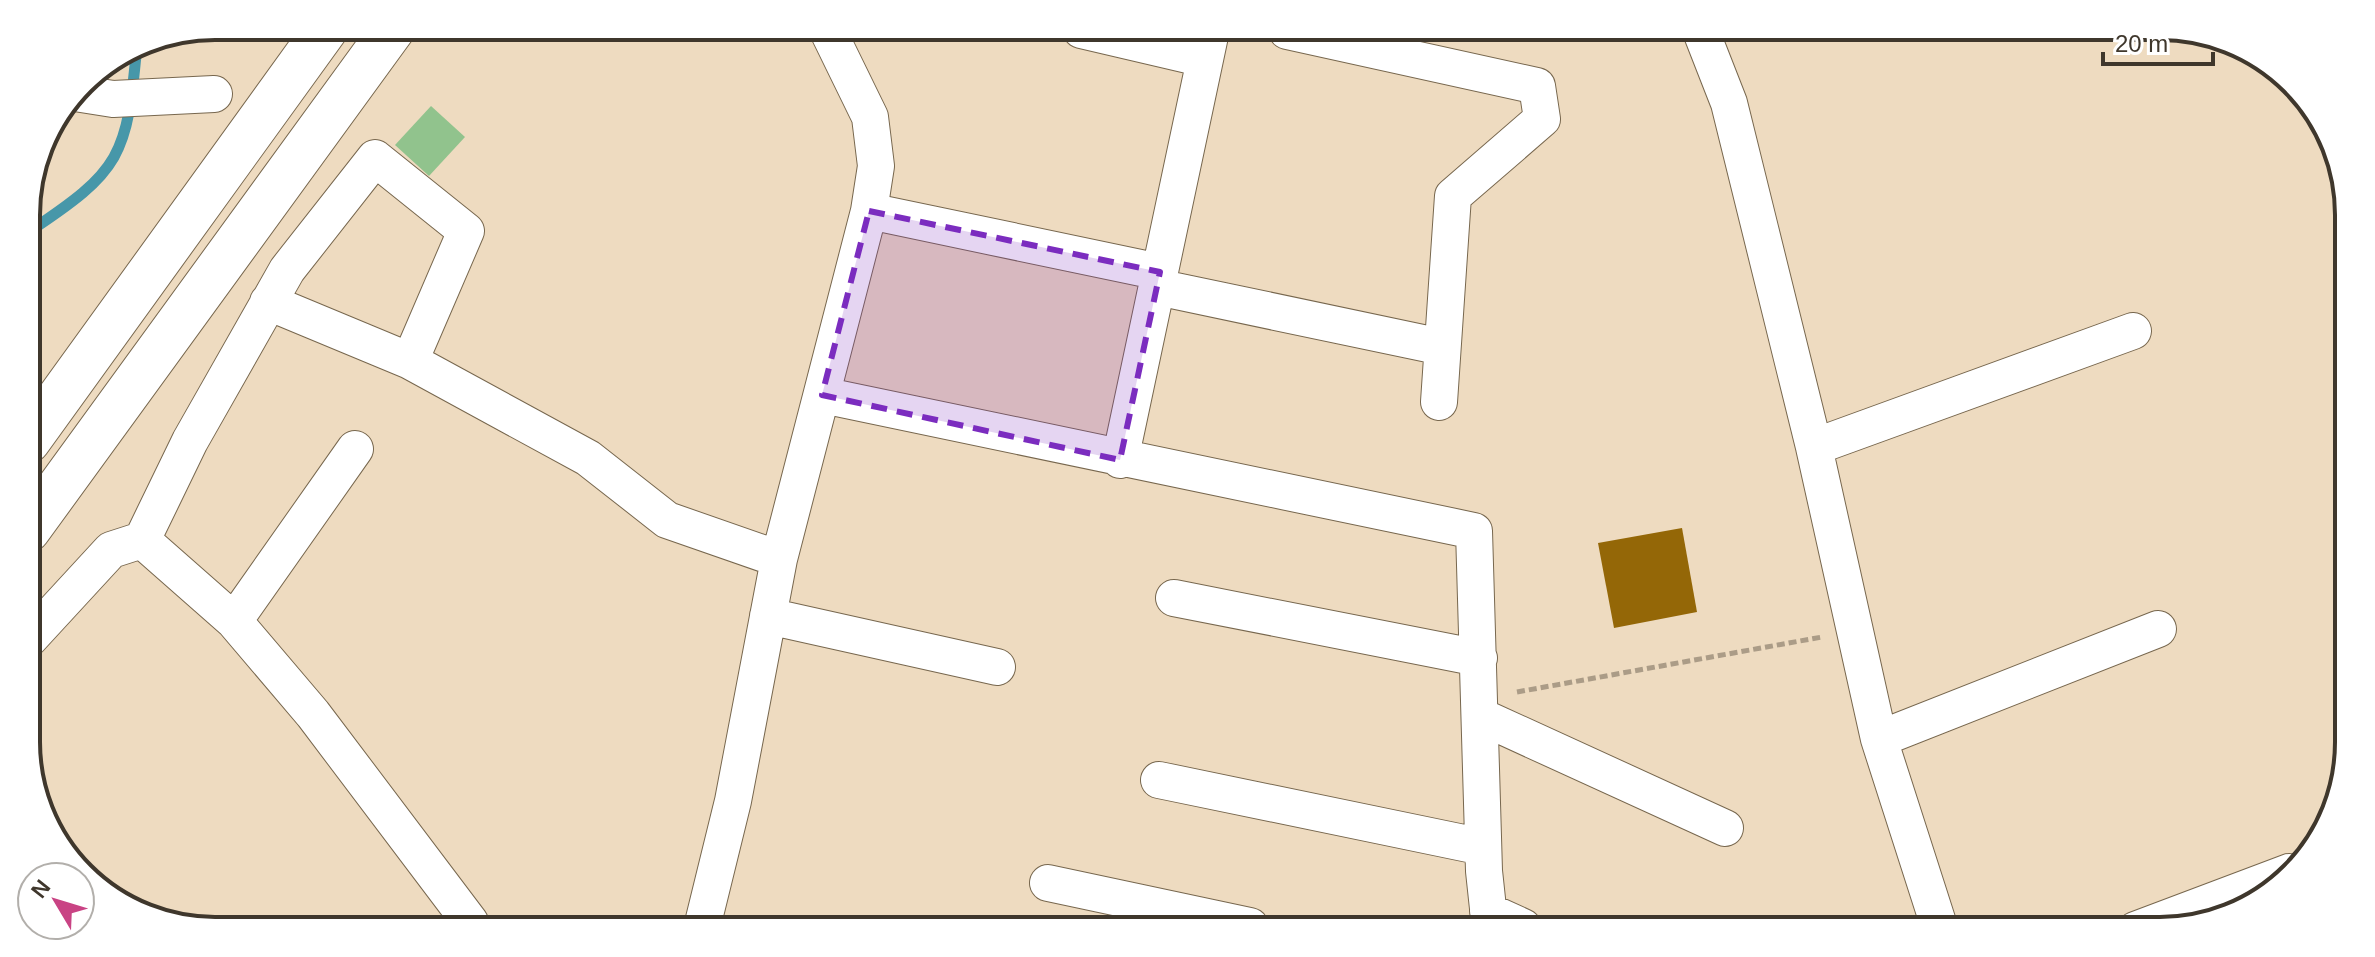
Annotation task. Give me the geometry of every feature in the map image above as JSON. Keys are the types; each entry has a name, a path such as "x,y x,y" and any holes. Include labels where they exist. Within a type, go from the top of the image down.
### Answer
{"street":[{"path":"40,424 318,40"},
{"path":"40,514 385,40"},
{"path":"704,917 733,801 779,559 869,211 876,166 870,117 832,40"},
{"path":"1120,460 1208,45 1166,40"},
{"path":"1328,40 1537,86 1542,119 1453,196 1439,402"},
{"path":"1706,40 1729,103 1814,447 1879,739 1936,917"},
{"path":"88,94 130,98 214,94"},
{"path":"40,627 111,550 142,540 190,441 287,270 375,158 466,231 410,361"},
{"path":"869,211 1442,347"},
{"path":"268,302 410,361 588,458 667,520 779,559"},
{"path":"1814,447 2133,331"},
{"path":"822,395 1120,460 1474,531 1483,847 1489,917"},
{"path":"234,621 355,449"},
{"path":"142,540 234,621 313,714 466,917"},
{"path":"1174,598 1479,658"},
{"path":"768,616 997,667"},
{"path":"1879,739 2158,629"},
{"path":"1480,707 1725,828"},
{"path":"1159,780 1483,847"},
{"path":"2170,917 2267,880"},
{"path":"1048,883 1208,917"}],"path":[{"path":"1480,707 1854,631"}],"highlighted area":[{"path":"869,211 1160,272 1120,460 822,395"}],"green space":[{"path":"431,106 465,137 429,176 395,145"}],"building":[{"path":"1682,528 1697,612 1614,628 1598,543"}],"waterway":[{"path":"40,224 83,193 114,157 129,112 135,60"}]}
